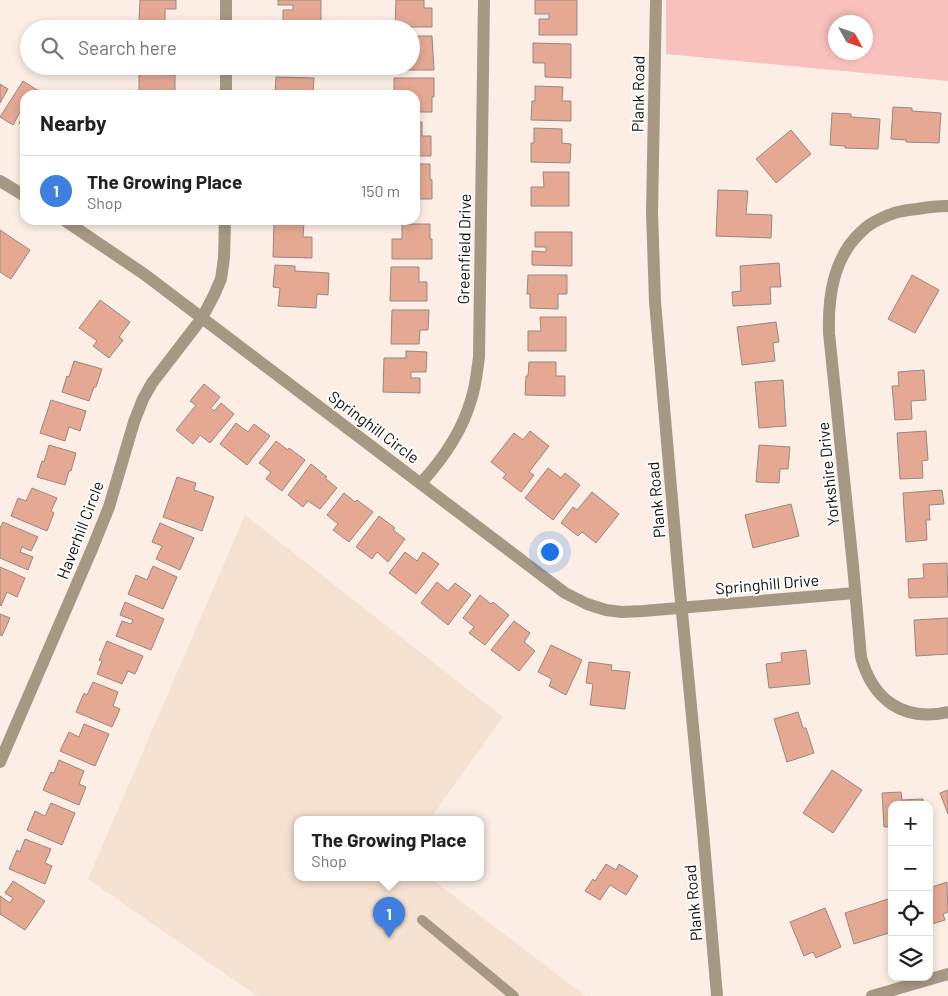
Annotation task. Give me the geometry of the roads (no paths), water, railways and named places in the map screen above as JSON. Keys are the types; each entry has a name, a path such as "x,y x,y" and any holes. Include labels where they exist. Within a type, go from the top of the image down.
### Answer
{"street":[{"path":"226,0 226,20"},
{"name":"Greenfield Drive","path":"421,484 438,465 466,417 474,390 479,357 484,0"},
{"name":"Plank Road","path":"656,0 652,212 653,268 717,996"},
{"path":"226,75 226,90"},
{"path":"0,182 20,193"},
{"name":"Yorkshire Drive","path":"948,206 891,214 878,219 855,238 839,262 831,293 829,316 829,333 854,566 861,657 871,682 890,703 907,712 916,714 948,712"},
{"name":"Springhill Circle","path":"71,225 144,274 565,593 587,604 606,610 622,612 682,608"},
{"name":"Haverhill Circle","path":"0,762 89,558 109,507 134,422 143,399 152,383 202,318 221,279 225,225"},
{"name":"Springhill Drive","path":"682,608 855,593"},
{"path":"872,996 901,992 948,974"}],"lane":[{"path":"422,920 514,996"}],"place":[{"name":"The Growing Place","path":"389,938"}]}
